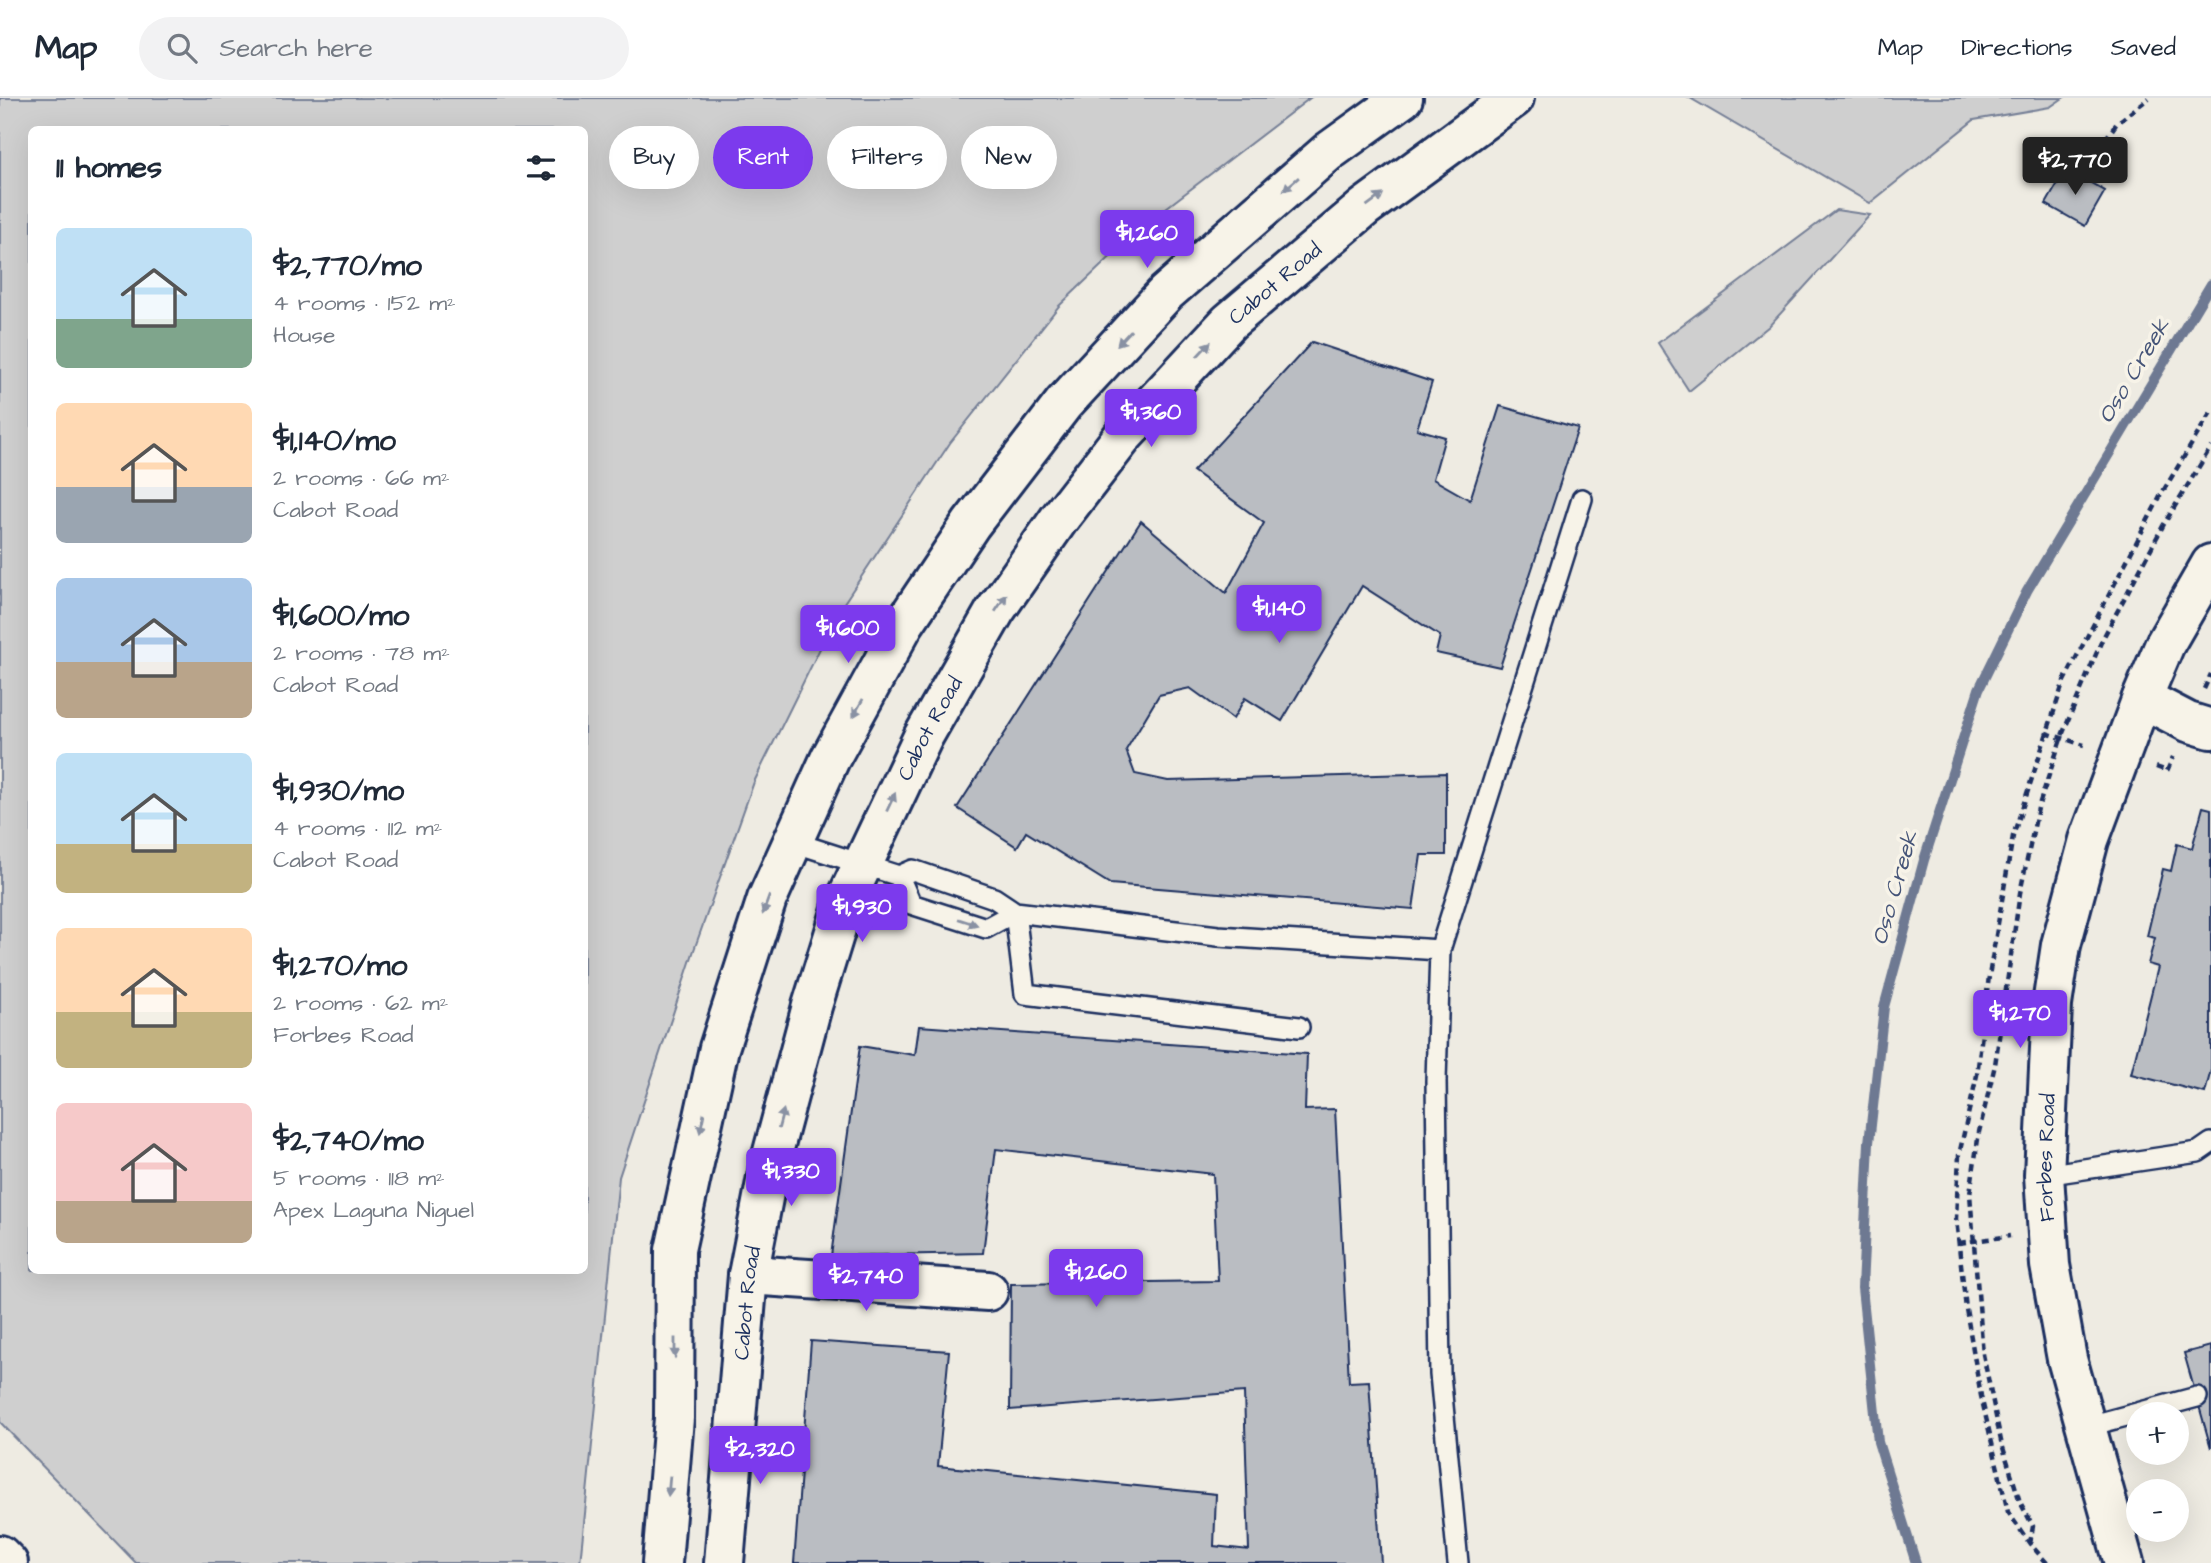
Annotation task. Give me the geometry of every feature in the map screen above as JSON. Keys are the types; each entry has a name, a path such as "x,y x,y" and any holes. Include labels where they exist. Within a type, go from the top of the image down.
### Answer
{"main road":[{"path":"662,1563 674,1418 675,1250 719,1048 767,899 831,759 904,624 971,524 1064,403 1166,293 1328,152 1403,98"},
{"name":"Cabot Road","path":"724,1563 748,1275 768,1167 843,905 923,737 995,611 1059,519 1124,435 1229,322 1365,207 1514,98"},
{"name":"Forbes Road","path":"2124,1563 2067,1359 2050,1265 2044,1175 2052,1005 2061,945 2089,840 2141,698 2165,644 2211,564"},
{"path":"2141,698 2188,722 2211,729"},
{"path":"748,1275 988,1291"},
{"path":"0,1555 8,1563"}],"lane":[{"path":"1458,1563 1440,1374 1436,1081 1440,950 1582,499"},
{"path":"793,842 899,876 913,870 994,898 1015,912 1217,936 1440,950"},
{"path":"899,876 911,904 986,928 1015,912"},
{"path":"1015,912 1025,994 1298,1027"},
{"path":"2044,1175 2198,1152 2211,1143"},
{"path":"2085,1427 2196,1397"}],"path":[{"path":"2091,159 2117,123 2149,98"},
{"path":"1959,1243 2048,1231"}],"shaded area":[{"path":"0,98 1310,98 1145,224 1059,306 950,443 838,612 754,782 694,950 619,1177 580,1563 136,1563 0,1422"},
{"path":"1690,98 2063,98 2050,107 1974,120 1870,203"},
{"path":"1836,210 1870,215 1769,326 1689,391 1658,343"}],"building":[{"path":"2066,169 2105,191 2085,226 2046,204"},
{"path":"1312,342 1432,382 1417,429 1445,437 1433,479 1470,500 1500,406 1578,428 1500,667 1436,653 1440,636 1362,586 1282,721 1245,698 1233,719 1190,688 1159,695 1126,750 1135,774 1168,781 1446,773 1446,855 1421,855 1413,909 1110,884 1026,832 1017,847 957,808 1141,521 1226,593 1264,523 1193,471"},
{"path":"2203,807 2211,809 2211,1070 2205,1093 2131,1074 2158,967 2148,964 2155,938 2147,936 2163,869 2171,871 2177,844 2192,848"},
{"path":"919,1026 1307,1054 1305,1110 1335,1109 1349,1382 1369,1381 1381,1563 794,1563 811,1341 949,1351 938,1466 1216,1494 1214,1546 1249,1550 1244,1392 1010,1410 1011,1284 1218,1281 1213,1174 996,1149 983,1253 831,1256 860,1046 915,1055"},
{"path":"2211,1346 2211,1448 2184,1353"}],"waterway":[{"name":"Oso Creek","path":"1916,1563 1878,1442 1862,1288 1869,1143 1884,1007 1924,860 1979,689 2027,591 2211,284"}]}
